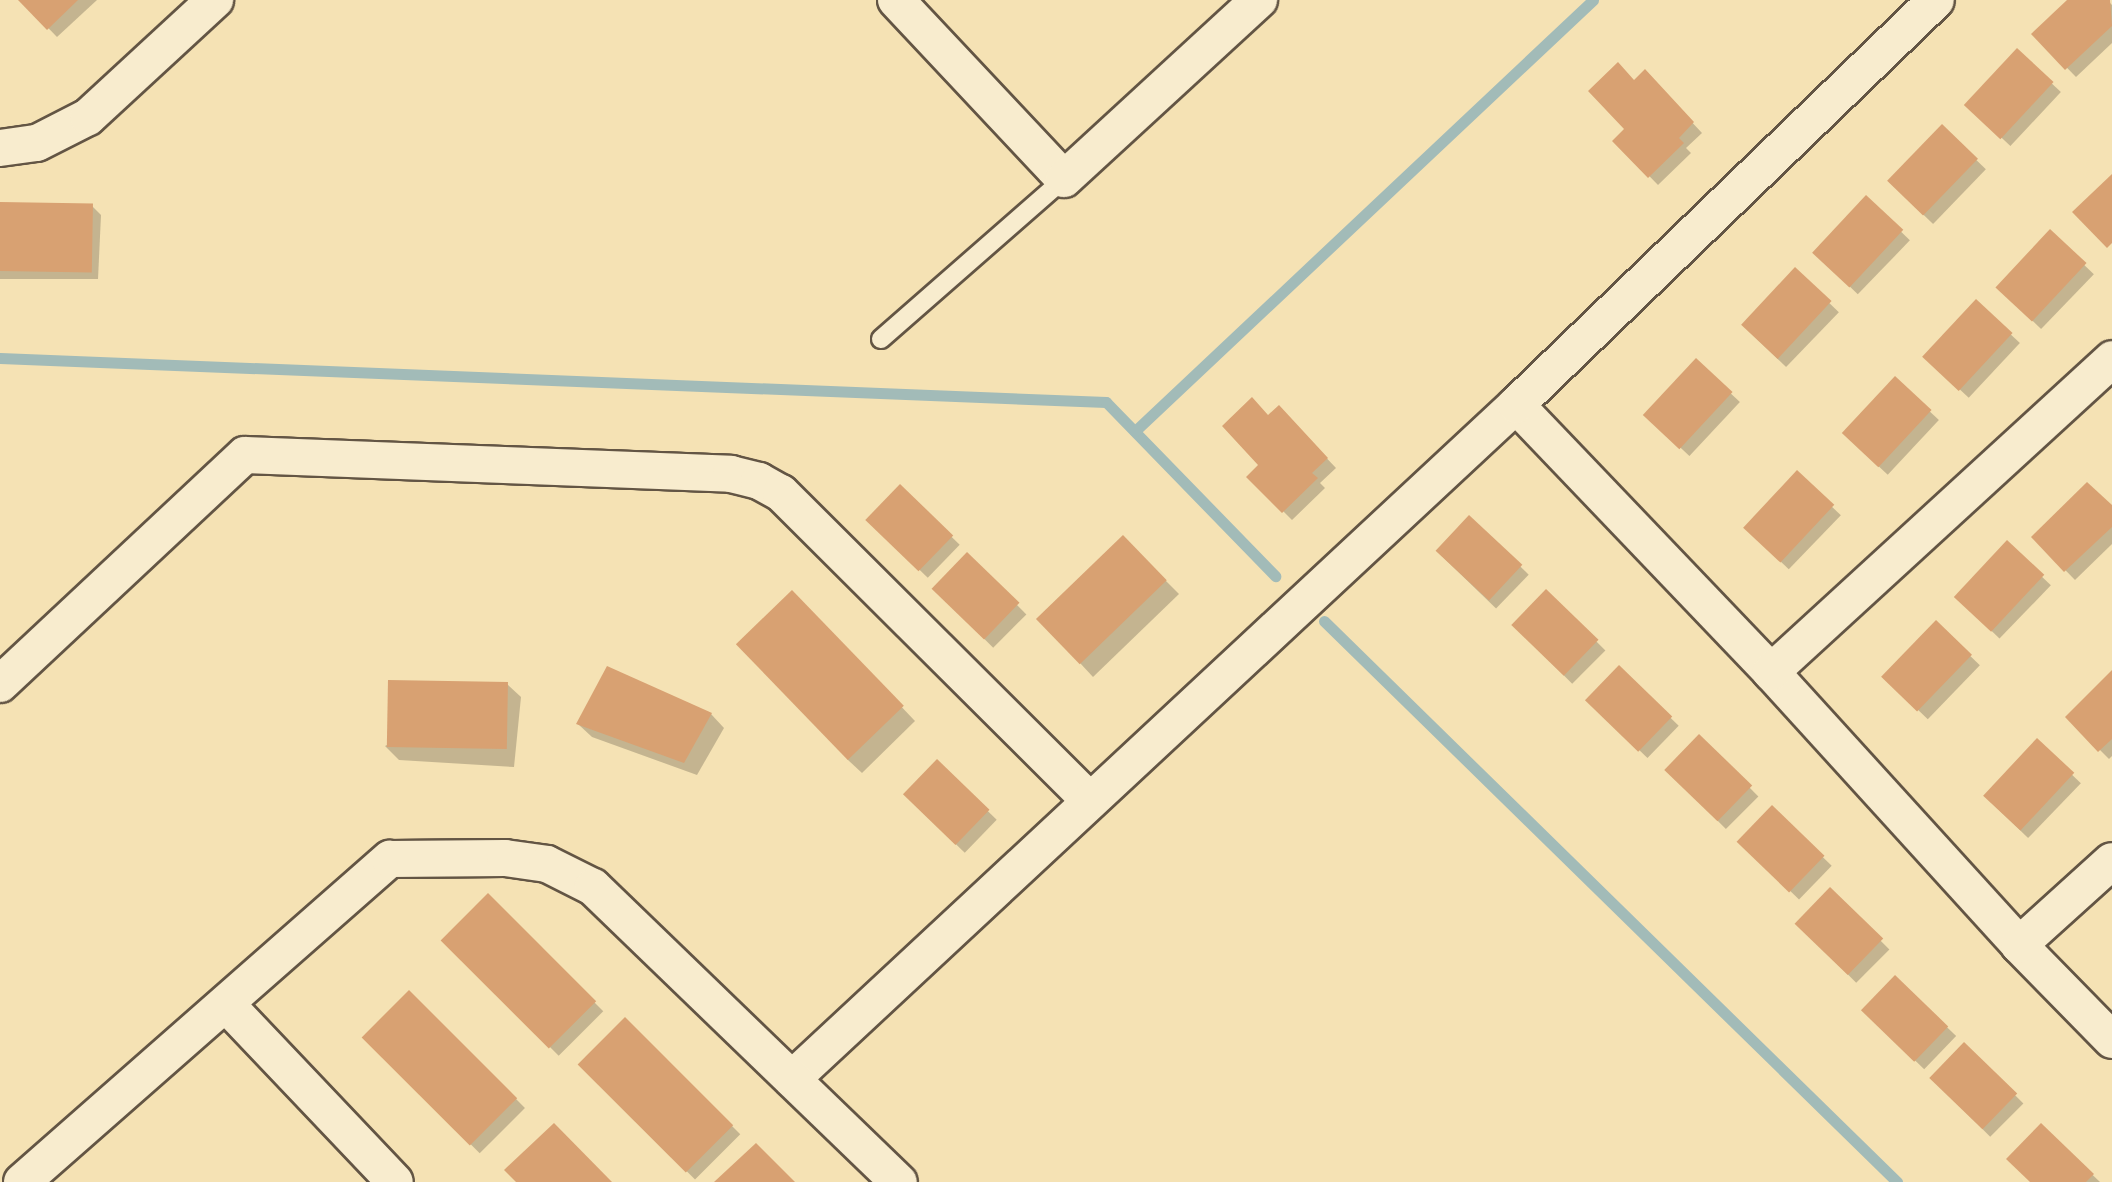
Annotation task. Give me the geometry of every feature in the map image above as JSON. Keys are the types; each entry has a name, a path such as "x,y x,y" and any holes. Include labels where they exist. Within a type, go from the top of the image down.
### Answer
{"street":[{"path":"0,148 37,143 88,117 215,0"},
{"path":"896,0 1064,179 1259,0"},
{"path":"792,1079 1282,618 1516,405 1924,4"},
{"path":"1771,672 2112,359"},
{"path":"1516,405 1771,672 2019,945 2112,1040"},
{"path":"0,684 245,455 731,474 759,481 781,493 1089,800"},
{"path":"22,1182 390,859 505,858 547,864 593,887 899,1182"},
{"path":"2019,945 2112,861"},
{"path":"226,1004 395,1182"}],"lane":[{"path":"881,339 1064,179"}],"building":[{"path":"18,0 78,0 47,30"},
{"path":"2067,0 2110,0 2112,26 2065,70 2031,34"},
{"path":"2017,48 2054,82 2000,139 1964,105"},
{"path":"1618,62 1634,80 1645,69 1694,122 1679,138 1684,143 1648,178 1612,141 1624,129 1588,91"},
{"path":"1942,124 1978,159 1923,216 1887,181"},
{"path":"2112,174 2112,243 2107,248 2072,212"},
{"path":"1866,195 1903,230 1849,288 1812,253"},
{"path":"0,202 93,204 92,273 0,271"},
{"path":"2050,229 2087,263 2032,322 1995,288"},
{"path":"1795,267 1832,301 1778,359 1741,325"},
{"path":"1976,299 2013,333 1959,391 1922,357"},
{"path":"1696,358 1733,392 1679,449 1643,415"},
{"path":"1895,376 1932,410 1878,467 1842,433"},
{"path":"1252,397 1268,415 1279,405 1328,458 1312,473 1318,478 1282,513 1246,477 1258,465 1222,426"},
{"path":"1797,470 1834,505 1780,563 1743,528"},
{"path":"2087,482 2112,505 2112,527 2064,572 2031,537"},
{"path":"900,484 953,535 918,571 865,520"},
{"path":"1469,515 1522,565 1489,601 1436,551"},
{"path":"1123,535 1167,580 1080,664 1036,619"},
{"path":"2007,540 2044,575 1991,632 1954,597"},
{"path":"967,552 1020,603 984,639 932,589"},
{"path":"1546,589 1599,640 1564,676 1511,625"},
{"path":"792,590 904,706 848,760 736,644"},
{"path":"1936,620 1972,655 1917,712 1881,677"},
{"path":"1619,665 1672,716 1638,752 1585,700"},
{"path":"607,666 712,713 684,763 576,724"},
{"path":"2112,670 2112,739 2098,752 2065,717"},
{"path":"388,680 508,682 507,749 387,747"},
{"path":"1699,734 1752,785 1717,821 1664,770"},
{"path":"2037,738 2074,773 2020,831 1983,796"},
{"path":"937,759 990,810 955,845 903,794"},
{"path":"1772,805 1825,856 1789,892 1737,842"},
{"path":"1830,887 1883,938 1848,975 1795,924"},
{"path":"488,893 596,1001 549,1049 441,940"},
{"path":"1895,975 1948,1026 1914,1062 1861,1010"},
{"path":"409,990 517,1098 470,1146 362,1037"},
{"path":"625,1017 733,1125 686,1173 578,1064"},
{"path":"1964,1042 2017,1093 1982,1129 1929,1078"},
{"path":"554,1123 612,1182 516,1182 504,1170"},
{"path":"2041,1123 2094,1174 2086,1182 2030,1182 2006,1159"},
{"path":"756,1143 795,1182 714,1182"}],"waterway":[{"path":"1135,431 1593,0"},
{"path":"0,358 1106,402 1275,576"},
{"path":"1324,621 1897,1182"}]}
